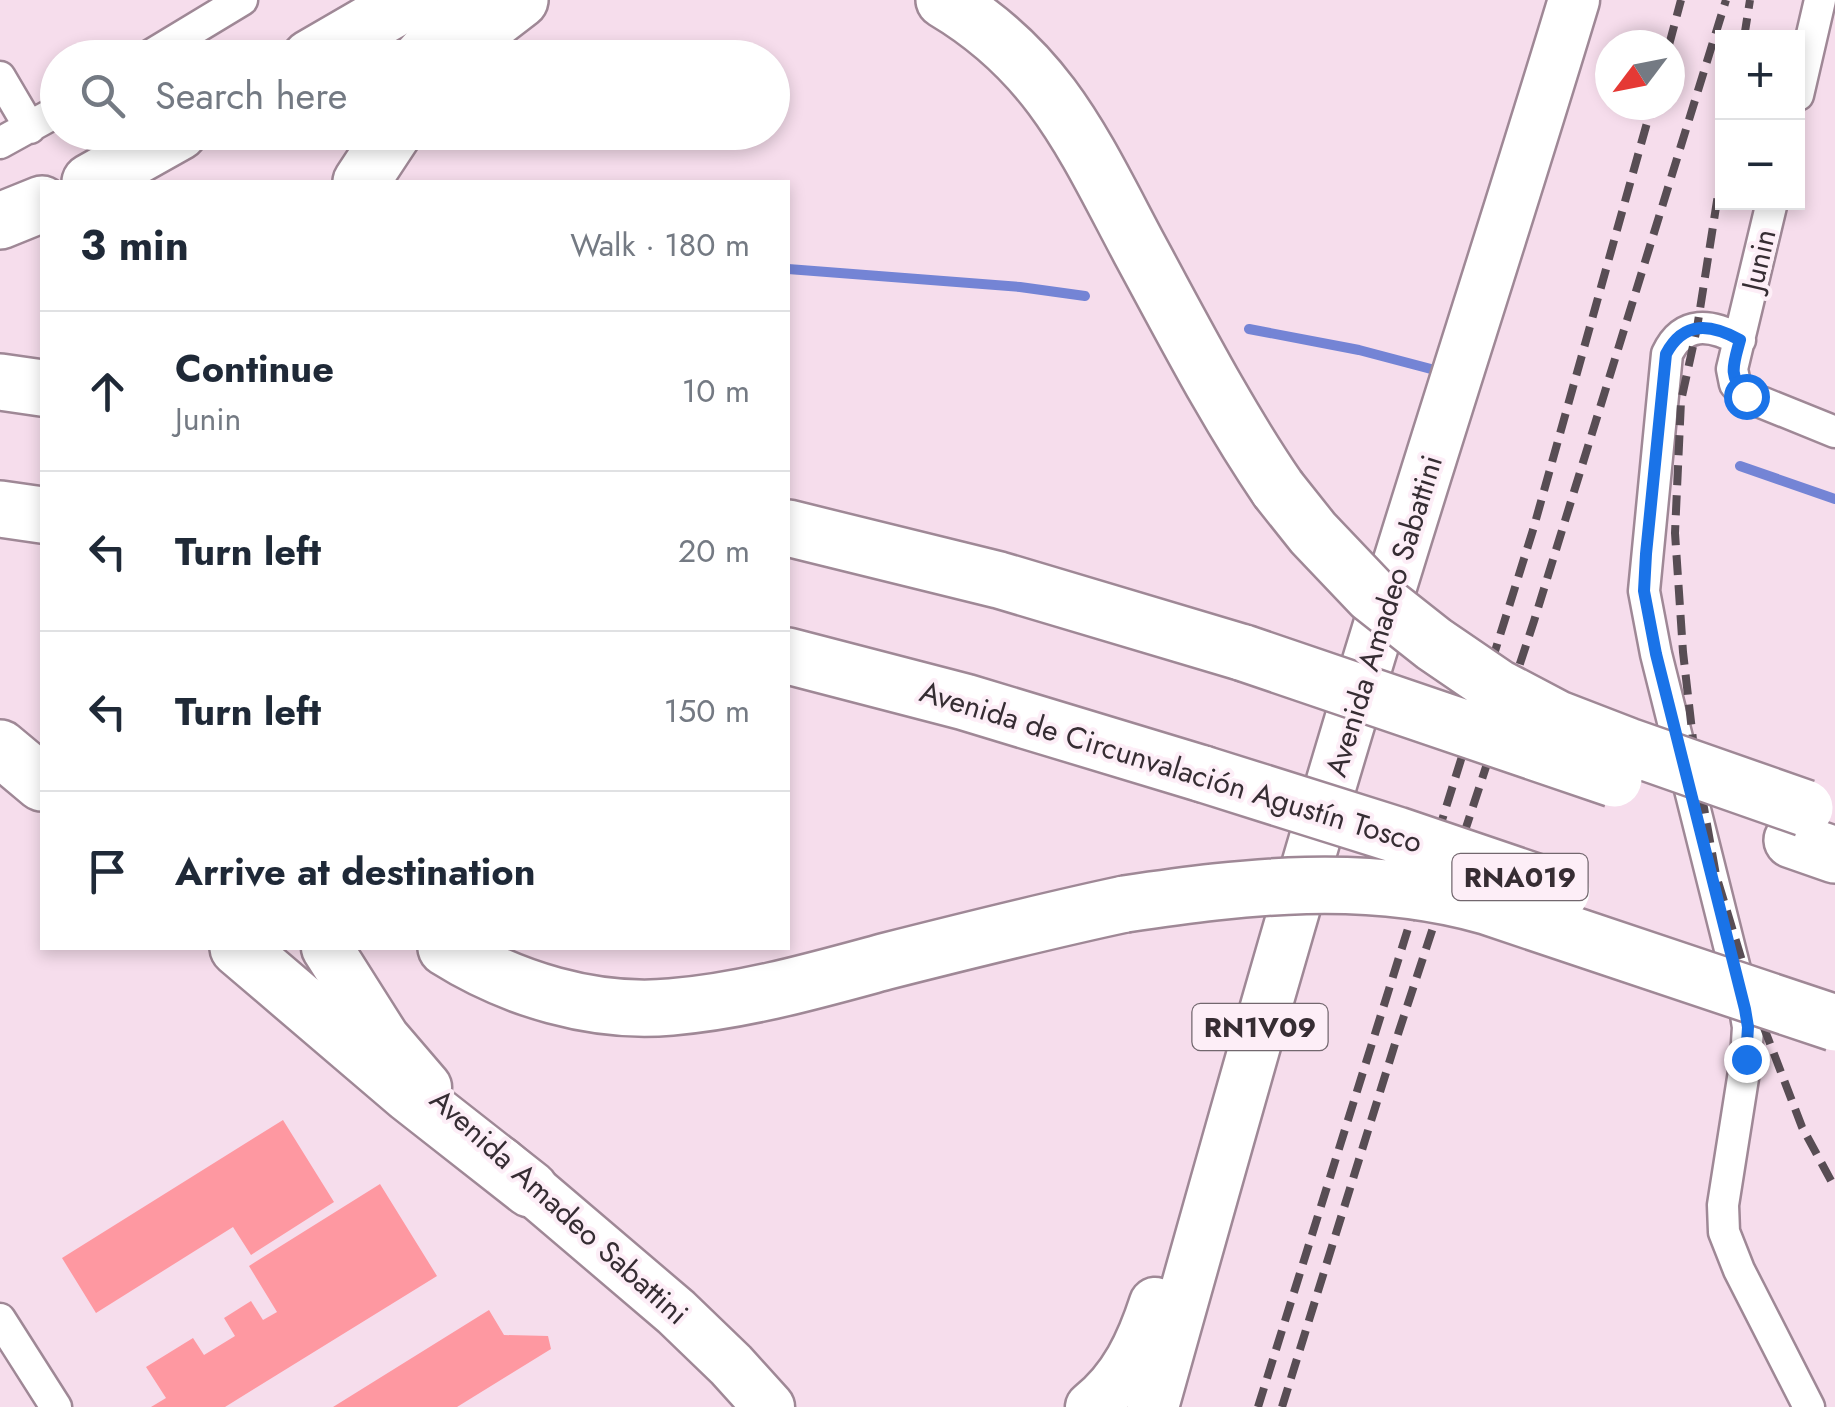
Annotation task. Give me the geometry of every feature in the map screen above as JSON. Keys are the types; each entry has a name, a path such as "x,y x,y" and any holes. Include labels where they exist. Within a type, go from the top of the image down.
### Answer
{"highway":[{"path":"341,40 410,0"},
{"path":"473,40 520,0"},
{"path":"944,0 996,36 1053,96 1099,169 1225,406 1278,489 1372,595 1497,687 1558,719 1628,746 1817,831"},
{"path":"94,180 147,150"},
{"path":"362,180 382,150"},
{"path":"0,221 40,205"},
{"path":"0,382 40,388"},
{"path":"0,509 40,515"},
{"path":"790,528 999,580 1244,652 1817,831"},
{"name":"Avenida de Circunvalación Agustín Tosco","path":"790,657 965,702 1204,774 1396,835 1835,986"},
{"path":"0,748 40,781"},
{"path":"450,950 492,973 581,1002 668,1008 717,1002 1124,904 1240,889 1328,884 1414,890 1486,906 1835,1023"},
{"path":"240,950 409,1094 530,1189"}],"main road":[{"path":"434,40 471,0"},
{"path":"1397,566 1448,322 1548,0"},
{"name":"Avenida Amadeo Sabattini","path":"1153,1407 1276,968 1574,0"},
{"path":"333,180 351,150"},
{"path":"1091,1407 1123,1374 1138,1350 1150,1318 1267,919 1372,650"},
{"name":"Avenida Amadeo Sabattini","path":"328,950 384,1038 465,1129 676,1312 770,1407"},
{"path":"676,1312 793,1407"}],"street":[{"path":"176,40 242,0"},
{"path":"1805,65 1820,0"},
{"path":"0,77 30,128"},
{"path":"0,143 40,122"},
{"name":"Junin","path":"1770,210 1732,369 1736,384 1746,396 1835,432"},
{"path":"1740,340 1722,330 1697,328 1679,336 1666,354 1644,591 1748,1027 1724,1205 1724,1232 1739,1270 1810,1407"},
{"path":"0,1319 56,1407"}],"building":[{"path":"283,1120 334,1202 251,1255 233,1227 96,1313 62,1258"},
{"path":"380,1184 437,1276 225,1407 151,1407 166,1398 146,1367 193,1338 204,1355 235,1336 224,1318 251,1301 263,1320 277,1312 249,1266"},
{"path":"489,1310 504,1335 548,1336 551,1349 457,1407 333,1407"}],"waterway":[{"path":"790,269 1020,287 1085,296"},
{"path":"1249,329 1359,350 1431,369"},
{"path":"1740,466 1835,499"}],"railway":[{"path":"1673,30 1681,0"},
{"path":"1282,1407 1399,1031 1534,621 1726,0"},
{"path":"1745,30 1750,0"},
{"path":"1258,1407 1533,530 1648,120"},
{"path":"1716,210 1681,401 1675,533 1695,757 1716,875 1756,1007 1802,1127 1835,1188"}],"route":[{"path":"1746,396 1736,384 1732,369 1740,340 1722,330 1697,328 1673,342 1666,354 1644,591 1656,654 1745,1009 1746,1059"}]}
